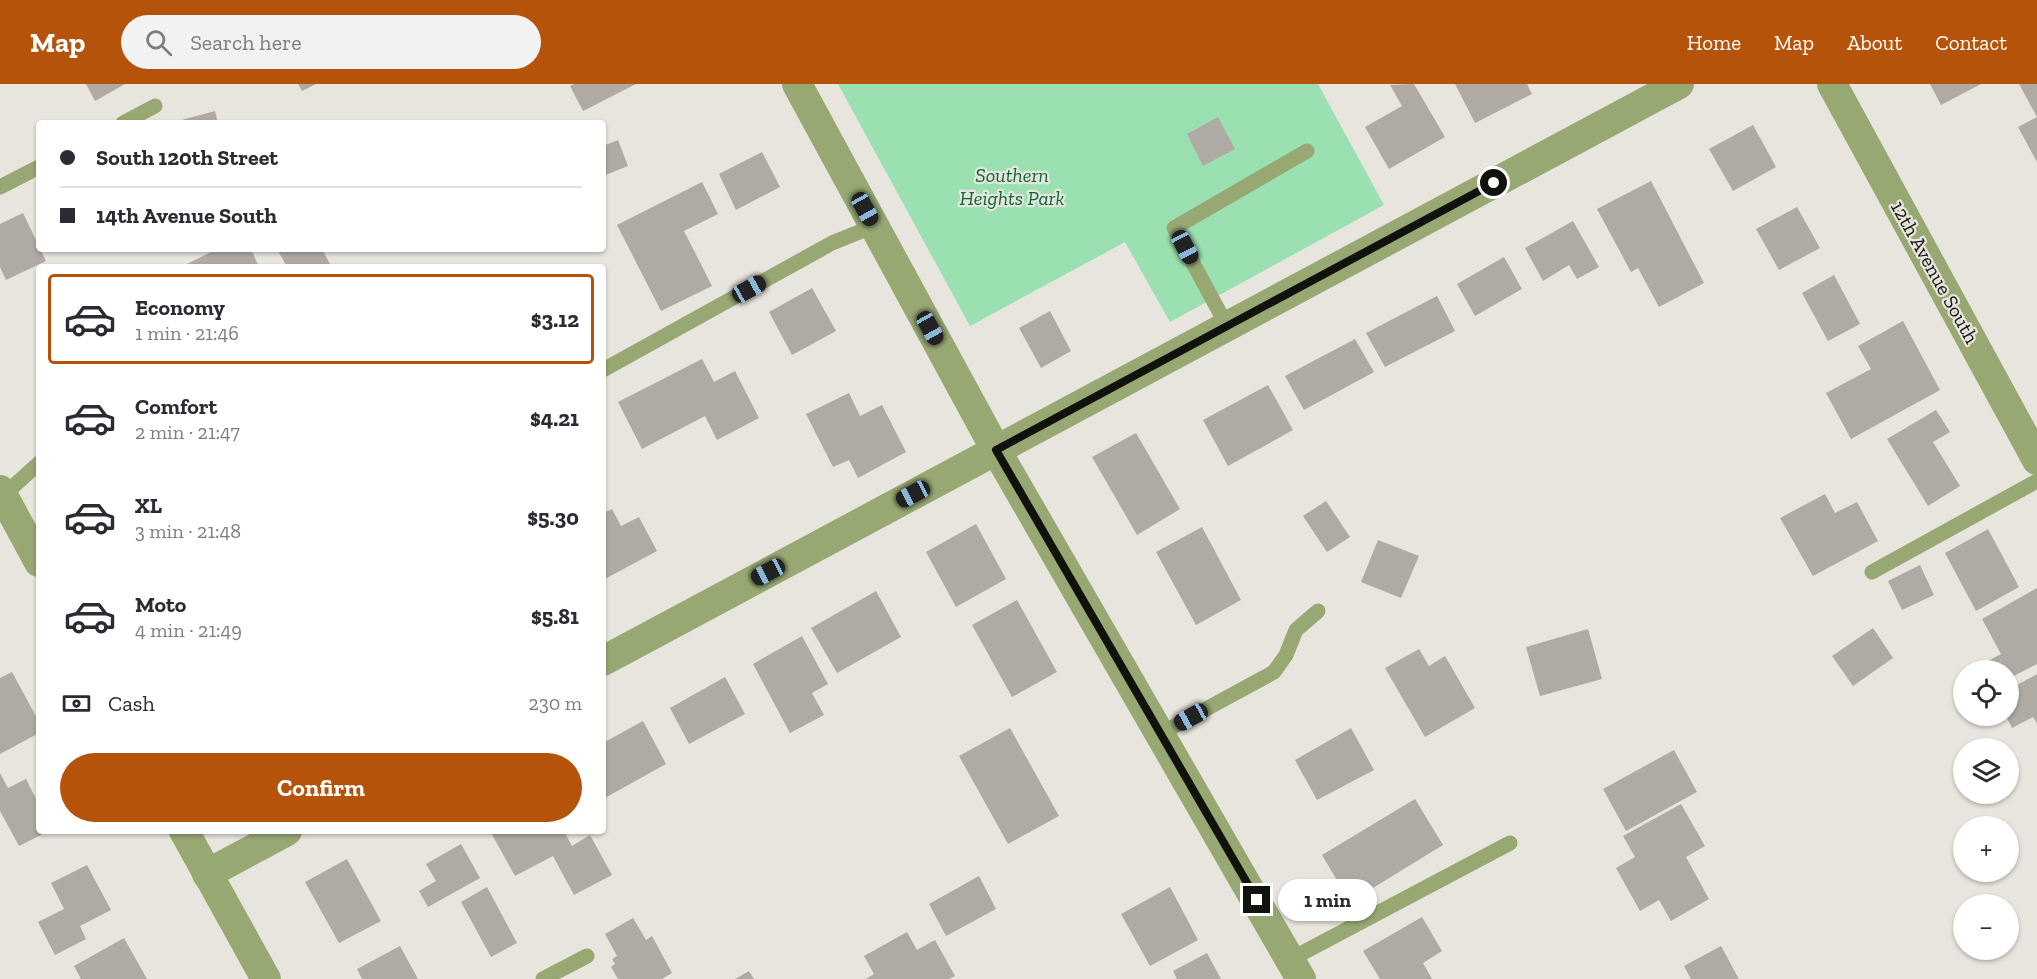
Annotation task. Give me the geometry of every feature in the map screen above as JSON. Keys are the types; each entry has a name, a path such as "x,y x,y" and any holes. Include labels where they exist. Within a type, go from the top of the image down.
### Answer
{"street":[{"path":"797,84 996,450 1296,973"},
{"path":"606,659 1679,84"},
{"name":"12th Avenue South","path":"1832,84 2037,460"},
{"path":"2,493 36,556"},
{"path":"186,834 266,979"},
{"path":"207,874 281,834"}],"lane":[{"path":"129,120 155,106"},
{"path":"1227,326 1174,228 1307,151"},
{"path":"0,187 36,169"},
{"path":"606,368 832,243 874,226"},
{"path":"2,493 36,465"},
{"path":"1872,572 2037,481"},
{"path":"1160,734 1274,672 1286,655 1296,630 1318,610"},
{"path":"1296,973 1510,843"},
{"path":"543,979 587,956"}],"green space":[{"name":"Southern Heights Park","path":"838,84 1318,84 1384,205 1170,322 1125,242 970,326"}],"building":[{"path":"86,84 125,84 95,101"},
{"path":"298,84 316,84 302,91"},
{"path":"574,84 636,84 583,111 570,86"},
{"path":"1414,84 1445,137 1389,169 1365,127 1402,106 1390,85"},
{"path":"1455,84 1527,84 1532,94 1475,123"},
{"path":"1930,84 1981,84 1941,105"},
{"path":"2019,84 2037,84 2037,117"},
{"path":"215,111 217,120 181,120"},
{"path":"1218,117 1235,149 1203,166 1187,134"},
{"path":"2037,117 2037,162 2018,127"},
{"path":"1753,125 1776,167 1733,191 1709,149"},
{"path":"618,140 628,166 606,175 606,145"},
{"path":"762,152 780,187 736,210 719,174"},
{"path":"1651,181 1704,283 1659,307 1638,268 1631,272 1597,209"},
{"path":"702,182 718,214 684,231 712,286 661,311 617,225"},
{"path":"1797,207 1820,248 1779,270 1756,229"},
{"path":"23,213 36,240 36,252 42,252 46,261 6,280 0,267 0,224"},
{"path":"1573,221 1599,267 1577,279 1569,265 1543,281 1525,248"},
{"path":"211,252 252,252 258,264 187,264"},
{"path":"279,252 324,252 330,264 285,264"},
{"path":"1504,257 1522,289 1475,316 1457,284"},
{"path":"1834,275 1860,324 1828,341 1802,293"},
{"path":"812,288 836,331 792,355 769,312"},
{"path":"1437,296 1455,331 1385,367 1366,333"},
{"path":"1050,311 1071,351 1041,368 1019,328"},
{"path":"1903,321 1940,390 1851,439 1826,393 1871,369 1858,346"},
{"path":"1355,339 1374,372 1304,410 1285,376"},
{"path":"702,359 714,382 735,371 759,418 717,440 705,416 642,449 618,402"},
{"path":"1268,385 1293,430 1228,466 1203,420"},
{"path":"849,393 860,416 882,405 906,452 858,478 849,460 833,467 806,414"},
{"path":"1936,410 1950,432 1933,442 1960,486 1928,506 1887,439"},
{"path":"1136,433 1180,509 1137,535 1092,457"},
{"path":"1825,494 1835,513 1857,502 1878,541 1813,576 1780,518"},
{"path":"1326,501 1350,537 1327,552 1303,516"},
{"path":"612,509 621,526 639,517 657,551 606,578 606,512"},
{"path":"976,524 1006,579 956,607 926,552"},
{"path":"1202,527 1241,600 1196,625 1156,552"},
{"path":"1988,529 2019,587 1976,611 1945,553"},
{"path":"1378,540 1419,556 1401,598 1361,582"},
{"path":"1920,565 1934,595 1902,610 1888,581"},
{"path":"2037,588 2037,664 2019,673 2019,660 1990,660 2001,654 1982,619"},
{"path":"876,591 901,637 837,673 811,628"},
{"path":"1017,600 1057,672 1012,697 972,625"},
{"path":"1873,628 1893,658 1853,686 1832,656"},
{"path":"1588,629 1602,679 1540,696 1526,647"},
{"path":"802,636 828,684 812,693 824,715 790,733 753,664"},
{"path":"1419,649 1429,666 1445,656 1475,708 1425,737 1385,668"},
{"path":"12,672 36,716 36,735 0,754 0,678"},
{"path":"2037,674 2037,723 2033,717 2019,724 2019,684"},
{"path":"725,677 745,714 689,744 670,708"},
{"path":"643,721 666,764 606,797 606,741"},
{"path":"1010,728 1059,816 1008,844 959,756"},
{"path":"1351,728 1374,770 1317,800 1295,760"},
{"path":"1674,750 1697,792 1626,831 1603,789"},
{"path":"0,773 8,788 26,779 36,799 36,834 43,834 19,846 0,811"},
{"path":"1415,799 1443,845 1350,902 1322,855"},
{"path":"1681,804 1705,846 1686,857 1709,899 1671,921 1659,900 1640,911 1616,868 1635,857 1623,836"},
{"path":"492,834 566,834 572,846 590,835 612,875 574,895 553,856 515,876"},
{"path":"461,844 480,878 428,907 419,891 436,881 426,864"},
{"path":"347,859 381,921 339,943 305,882"},
{"path":"87,865 111,910 80,926 86,939 55,955 38,922 64,909 51,883"},
{"path":"979,876 996,909 946,936 929,904"},
{"path":"487,887 517,943 491,957 461,902"},
{"path":"1170,887 1198,940 1150,966 1121,914"},
{"path":"1422,917 1442,951 1423,963 1432,979 1380,979 1363,951"},
{"path":"633,918 646,940 652,936 672,973 662,979 618,979 611,967 615,964 612,959 617,956 605,934"},
{"path":"907,932 917,950 935,940 955,976 949,979 866,979 874,974 864,956"},
{"path":"124,938 147,979 81,979 74,966"},
{"path":"400,946 418,979 362,979 357,969"},
{"path":"1721,946 1739,979 1691,979 1684,966"},
{"path":"1207,953 1221,979 1177,979 1173,971"},
{"path":"749,971 754,979 735,979"}],"route":[{"path":"1257,900 996,450 1494,183"}]}
